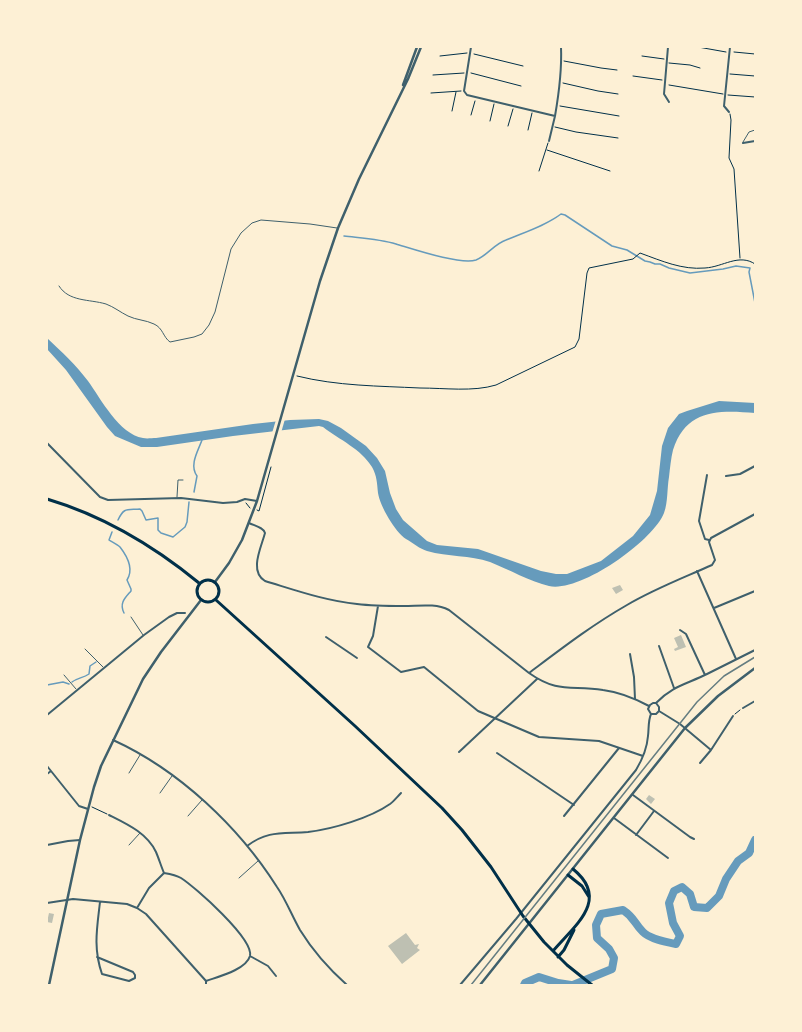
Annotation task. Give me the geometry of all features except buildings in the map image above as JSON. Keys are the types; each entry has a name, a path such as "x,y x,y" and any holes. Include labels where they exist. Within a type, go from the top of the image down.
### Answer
{"main road":[{"path":"47,499 73,508 121,529 147,544 199,583"},
{"path":"206,580 215,582 219,589 216,600 208,603 201,600 196,593 199,583 206,580"},
{"path":"216,600 355,726 442,808 462,830 491,867 536,932 558,957 592,985"},
{"path":"558,957 564,950 586,911 590,893 586,884 573,869"},
{"path":"568,875 582,886 589,897"},
{"path":"553,951 575,929"}],"street":[{"path":"402,90 417,47"},
{"path":"215,582 235,553 249,523 257,501 320,281 338,228 351,196 421,47"},
{"path":"471,47 464,91 467,95 555,116"},
{"path":"549,141 555,116 560,83 561,47"},
{"path":"668,47 664,94 669,102"},
{"path":"729,112 724,106 730,47"},
{"path":"743,143 755,141"},
{"path":"755,169 755,182"},
{"path":"47,443 100,497 108,500 177,498 210,500 223,503 237,502 245,499 257,501"},
{"path":"726,476 740,474 755,466"},
{"path":"529,673 590,628 627,604 712,565 715,562 709,540 705,539 699,521 707,475"},
{"path":"709,540 755,514"},
{"path":"249,523 264,530 265,534 256,570 258,575 265,581 328,599 378,606 434,606 444,608 449,610 529,673 552,686 615,692 649,706 651,704 656,704 664,695 674,688 705,675 755,650"},
{"path":"697,571 736,659"},
{"path":"713,608 755,591"},
{"path":"49,985 80,840 101,766 151,665 201,600"},
{"path":"378,606 373,636 368,647 401,672 424,667 478,711 540,737 599,740 643,756"},
{"path":"47,715 104,667 169,616 177,613 184,613"},
{"path":"680,630 686,634 705,675"},
{"path":"326,637 356,658"},
{"path":"659,646 674,688"},
{"path":"630,654 634,677 635,699"},
{"path":"480,985 685,728 718,696 755,668"},
{"path":"459,752 538,679"},
{"path":"742,708 755,701"},
{"path":"656,704 659,707 659,711 674,719 711,750"},
{"path":"649,706 648,709 651,714"},
{"path":"651,714 656,714 659,711"},
{"path":"460,985 565,860 636,770 647,747 648,720 651,714"},
{"path":"700,763 711,750 733,716"},
{"path":"113,740 140,754 172,776 202,799 223,819 247,846 278,887 300,930 318,956 347,985"},
{"path":"564,816 619,748"},
{"path":"497,753 574,805"},
{"path":"47,766 79,806 88,809"},
{"path":"47,774 51,771"},
{"path":"247,846 255,840 268,834 310,831 334,826 372,813 389,804 401,793"},
{"path":"633,795 694,839"},
{"path":"636,835 654,810"},
{"path":"109,815 130,825 148,840 156,852 164,873"},
{"path":"614,818 668,858"},
{"path":"47,845 80,840"},
{"path":"137,908 149,888 164,873"},
{"path":"164,873 181,878 206,898 223,914 243,938 250,956 268,966 276,976"},
{"path":"47,903 67,899 127,904 137,908 146,914 206,981 206,985"},
{"path":"97,957 133,972 135,978 129,981 102,974 97,957 96,944 100,902"},
{"path":"206,981 233,972 250,956"}],"lane":[{"path":"743,143 749,132 755,130"},
{"path":"59,286 63,292 77,299 106,304 128,316 155,324 162,329 166,339 170,342 202,334 209,325 215,312 231,249 242,233 252,223 261,220 338,228"},
{"path":"177,498 178,480 183,480"},
{"path":"130,616 144,635"},
{"path":"85,649 104,667"},
{"path":"64,675 76,690"},
{"path":"129,773 140,754"},
{"path":"160,792 172,776"},
{"path":"188,816 202,799"},
{"path":"129,845 140,833"},
{"path":"239,878 258,861"}],"path":[{"path":"440,56 470,53 524,66"},
{"path":"642,56 667,59"},
{"path":"561,60 617,70"},
{"path":"667,63 690,65 700,68"},
{"path":"433,75 468,72 521,86"},
{"path":"727,74 755,76"},
{"path":"633,76 665,80"},
{"path":"560,83 618,94"},
{"path":"665,84 689,89"},
{"path":"431,93 464,91"},
{"path":"452,111 456,92"},
{"path":"471,116 476,97"},
{"path":"490,121 494,102"},
{"path":"557,105 620,116"},
{"path":"508,126 513,107"},
{"path":"528,130 532,111"},
{"path":"729,112 731,120 729,158 734,169 740,258"},
{"path":"553,126 576,132 618,138"},
{"path":"539,171 549,141"},
{"path":"547,150 610,171"},
{"path":"297,376 365,386 486,388 496,385 571,350 577,345 580,339 589,268 622,262 635,258 640,253 675,266 692,268 716,266 740,258 755,264"},
{"path":"245,499 248,506 259,511 271,468"},
{"path":"733,716 742,708"},
{"path":"92,807 109,815"}],"water":[{"path":"47,338 83,375 118,423 134,435 145,438 156,438 290,420 319,419 328,421 341,428 366,446 377,458 385,471 390,493 396,509 403,520 427,541 437,545 478,549 541,571 556,574 567,574 601,561 633,536 650,515 657,491 662,446 668,428 679,414 719,401 755,403 755,413 729,412 705,415 695,419 686,426 673,450 664,513 646,537 614,563 596,573 562,586 549,586 535,582 490,562 427,551 406,539 397,531 385,511 379,498 375,473 372,467 356,450 323,427 319,426 233,436 157,447 141,447 115,436 66,370 47,349"}],"pier":[{"path":"285,419 281,433 272,433 276,420"}],"waterway":[{"path":"344,236 384,241 436,256 469,261 476,260 484,256 498,244 542,225 561,214 565,215 612,246 627,250 645,261 655,264 660,264 669,268 690,273 736,266 750,268 749,272 755,303"},
{"path":"194,492 197,476 194,463 202,440"},
{"path":"118,520 124,511 129,509 140,509 146,520 158,518 158,530 161,533 173,537 185,527 189,502"},
{"path":"112,532 109,540 120,547 125,554 130,567 127,580 131,591 122,603 124,613"},
{"path":"72,682 89,674 90,666 96,662"},
{"path":"47,685 63,682 69,684"},
{"path":"573,985 612,969 614,958 609,949 597,938 596,925 601,914 623,910 630,916 640,929 650,937 676,944 680,936 673,923 669,903 674,891 682,887 690,894 694,907 707,908 719,896 726,879 738,861 749,853 755,840"},
{"path":"524,985 525,983 539,977 558,983 571,985"}],"railway":[{"path":"471,985 697,702 724,676 755,657"}]}
